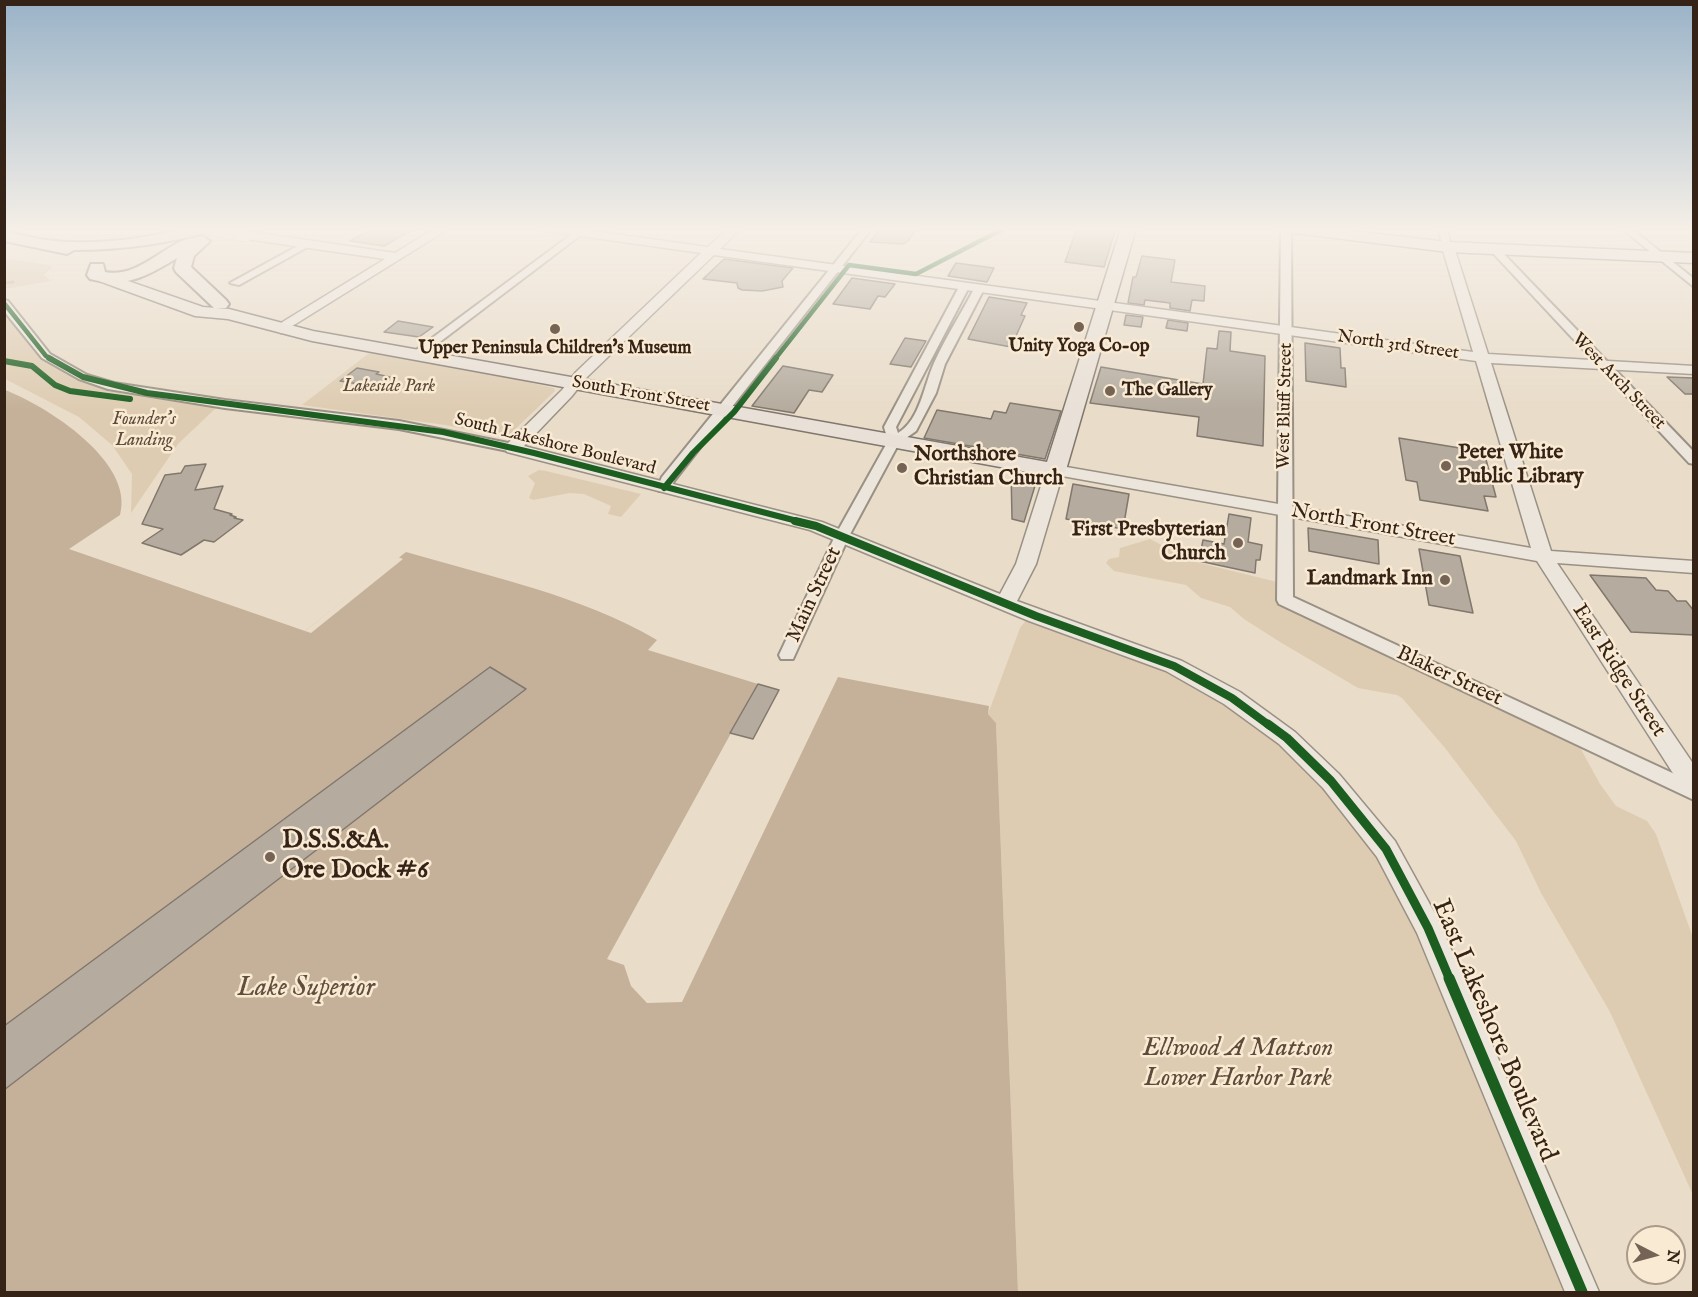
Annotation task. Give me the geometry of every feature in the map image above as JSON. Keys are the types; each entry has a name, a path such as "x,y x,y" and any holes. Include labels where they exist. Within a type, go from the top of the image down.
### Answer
{"highway":[{"path":"204,289 224,309"}],"main road":[{"name":"South Front Street","path":"141,289 201,312 224,309"},
{"name":"South Front Street","path":"169,289 280,329 1055,470"},
{"path":"1055,470 1110,289"}],"street":[{"path":"280,329 346,289"},
{"path":"416,355 506,289"},
{"path":"513,448 574,384 673,289"},
{"path":"664,489 667,480 820,289"},
{"name":"Main Street","path":"894,441 890,427 963,289"},
{"name":"North 3rd Street","path":"975,289 1483,358 1694,370"},
{"name":"Main Street","path":"788,655 842,536 894,441 910,431 930,393 939,364 979,289"},
{"name":"West Bluff Street","path":"1284,511 1287,289"},
{"name":"East Ridge Street","path":"1461,289 1543,556 1694,785"},
{"name":"West Arch Street","path":"1531,289 1694,460"},
{"name":"South Lakeshore Boulevard","path":"4,303 46,356 83,376 112,386 215,403 399,425 513,448 664,489 816,526 1006,603"},
{"path":"1006,603 1012,587 1026,564 1055,470"},
{"name":"North Front Street","path":"1055,470 1543,556 1694,567"},
{"name":"Blaker Street","path":"1284,511 1285,600 1694,792"},
{"name":"East Lakeshore Boulevard","path":"1006,603 1173,666 1232,698 1287,738 1331,782 1386,849 1428,928 1582,1293"}],"green space":[{"name":"Founder's Landing","path":"5,307 39,354 99,385 148,397 218,406 178,444 131,513 132,474 112,445 79,417 5,379"},
{"name":"Lakeside Park","path":"369,353 483,372 554,388 555,391 507,437 445,425 302,405"},
{"path":"539,470 641,494 621,517 608,514 611,506 584,494 570,493 533,500 529,498 535,483 528,476"},
{"path":"1150,539 1192,561 1277,582 1279,587 1276,596 1282,603 1577,742 1600,784 1616,806 1647,821 1656,834 1693,938 1693,1195 1610,1012 1541,893 1516,841 1445,748 1397,695 1358,688 1280,642 1244,619 1230,607 1201,598 1186,585 1114,571 1106,563 1109,559 1119,557 1120,548"},
{"name":"Ellwood A Mattson Lower Harbor Park","path":"1031,614 1174,666 1331,781 1428,928 1582,1292 1018,1292 996,723 988,714 1020,628"}],"water":[{"name":"Lake Superior","path":"5,390 43,409 64,423 101,456 114,475 121,495 120,515 69,549 305,631 406,552 566,599 628,624 657,640 648,650 758,684 607,959 624,965 631,986 647,1003 682,1002 838,677 989,706 988,714 996,723 1018,1292 5,1292"}],"pier":[{"path":"398,557 403,559 311,633 305,631"}],"building":[{"path":"739,289 775,289 762,291"},
{"path":"844,289 892,289 885,297 878,296 870,309 833,304"},
{"path":"1131,289 1205,289 1204,301 1192,300 1190,311 1170,308 1170,303 1145,300 1144,305 1128,303"},
{"path":"989,297 1027,303 1021,315 1025,316 1011,347 968,339"},
{"path":"1126,315 1143,317 1141,327 1124,325"},
{"path":"1168,320 1188,323 1187,331 1166,328"},
{"path":"398,321 433,327 419,337 384,332"},
{"path":"1219,331 1231,332 1230,351 1265,356 1263,446 1197,436 1199,417 1090,403 1101,367 1203,384 1207,348 1217,349"},
{"path":"905,338 926,341 911,367 890,364"},
{"path":"1305,343 1340,348 1341,368 1345,368 1346,387 1306,381"},
{"path":"783,366 833,375 822,392 809,390 794,413 752,406"},
{"path":"357,368 379,372 376,374 390,377 377,387 340,381"},
{"path":"1667,377 1694,378 1694,394 1685,394"},
{"path":"1010,403 1061,411 1045,459 924,438 937,410 991,419 994,411 1006,413"},
{"name":"Peter White Public Library","path":"1399,438 1484,452 1496,497 1484,496 1488,511 1420,500 1417,482 1406,480"},
{"path":"206,464 195,490 223,486 214,509 243,520 214,542 204,540 181,555 142,543 163,529 142,524 165,475 181,473 185,466"},
{"path":"1011,471 1038,476 1024,522 1012,519"},
{"path":"1073,484 1129,494 1123,529 1066,519"},
{"name":"First Presbyterian Church","path":"1229,514 1251,518 1248,542 1262,545 1260,560 1256,560 1255,573 1199,561 1203,540 1224,544"},
{"path":"1308,528 1378,540 1379,564 1309,551"},
{"name":"Landmark Inn","path":"1419,549 1460,556 1473,613 1429,605"},
{"path":"1590,575 1646,578 1656,590 1668,591 1677,601 1686,601 1694,611 1694,635 1631,632"},
{"name":"D.S.S.&A. Ore Dock #6","path":"490,667 526,689 4,1090 4,1026"},
{"path":"758,684 779,690 753,739 730,733"}],"cycle path":[{"path":"664,488 693,453 734,412 831,289"},
{"path":"4,303 46,356 83,377 147,393 443,432 534,453 816,526 1036,616 1174,666 1232,698 1287,738 1331,781 1386,849 1428,928 1582,1292"},
{"path":"4,361 32,366 55,385 70,391 130,399"}],"place":[{"name":"Unity Yoga Co-op","path":"1079,327"},
{"name":"Upper Peninsula Children's Museum","path":"555,329"},
{"name":"The Gallery","path":"1110,391"},
{"name":"Peter White Public Library","path":"1446,466"},
{"name":"Northshore Christian Church","path":"902,468"},
{"name":"First Presbyterian Church","path":"1238,543"},
{"name":"Landmark Inn","path":"1445,580"},
{"name":"D.S.S.&A. Ore Dock #6","path":"270,857"}]}
